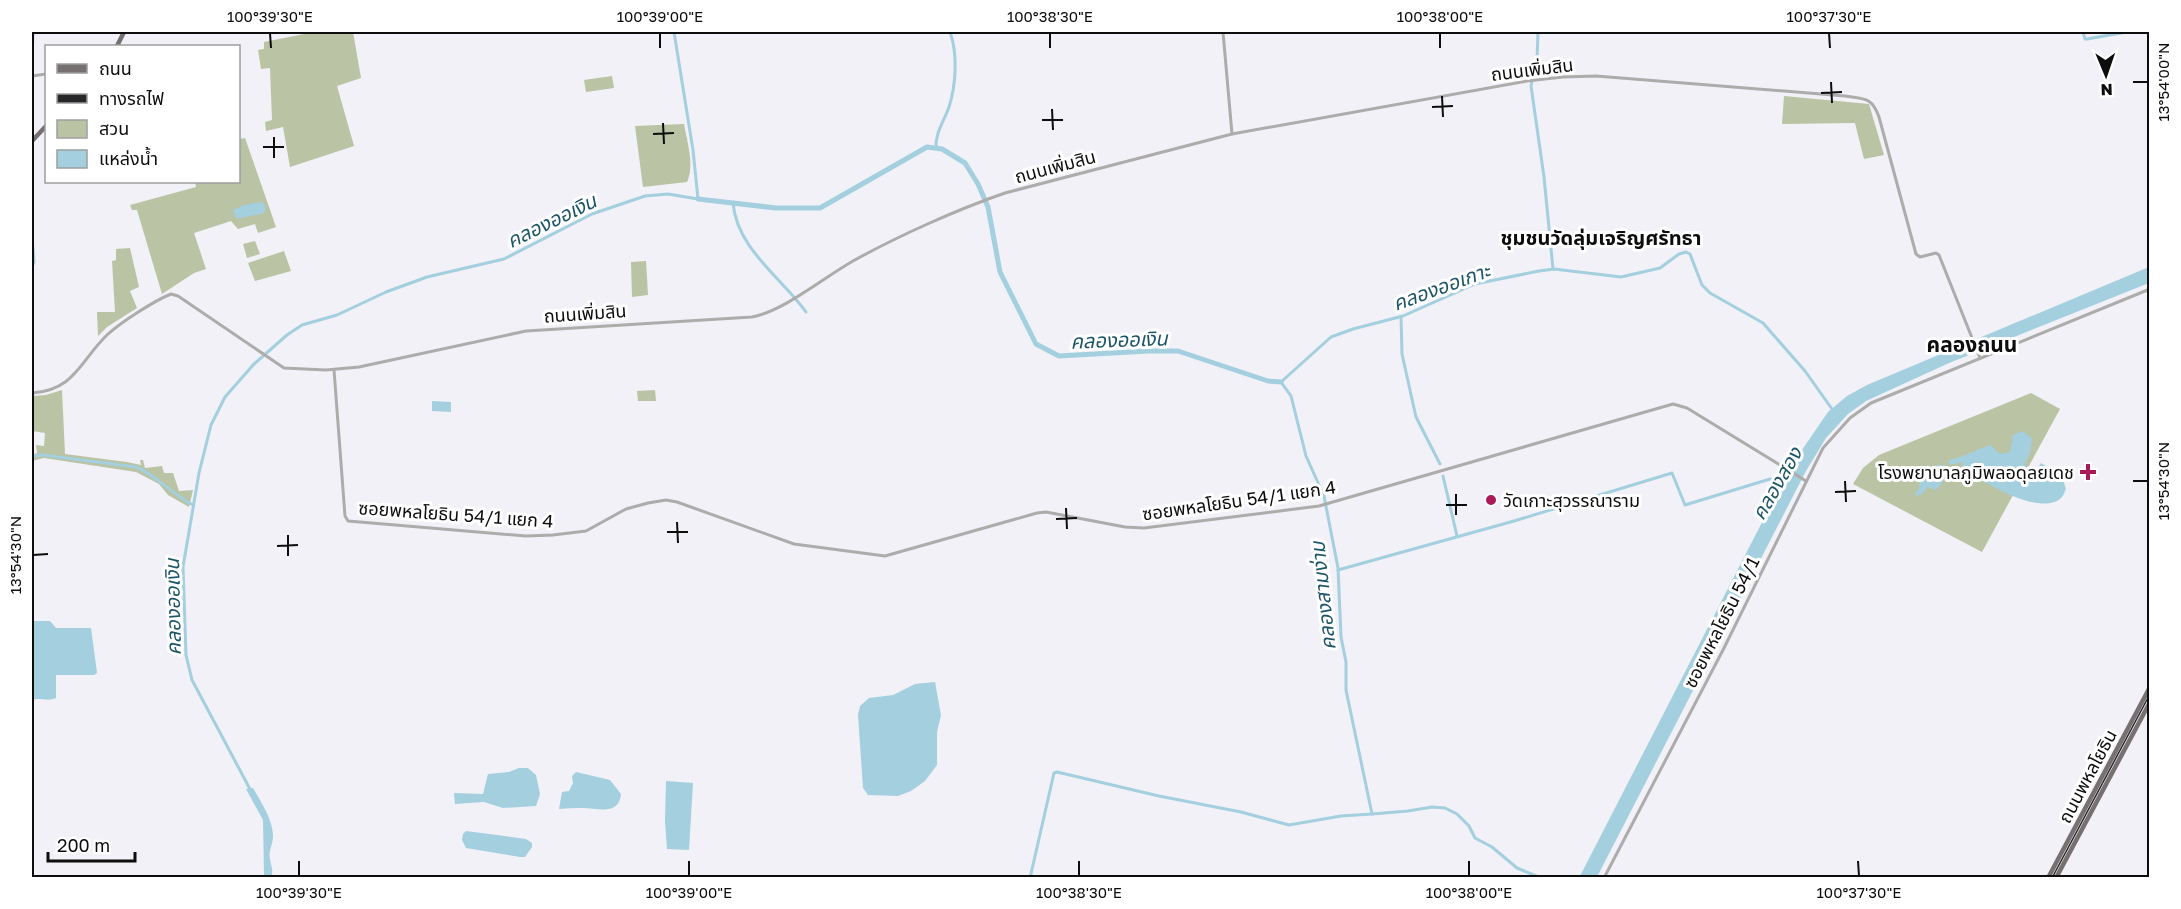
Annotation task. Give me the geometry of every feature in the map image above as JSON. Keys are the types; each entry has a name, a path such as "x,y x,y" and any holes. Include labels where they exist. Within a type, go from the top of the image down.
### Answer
{"main road":[{"path":"32,141 45,127"},
{"name":"ถนนพหลโยธิน","path":"2048,878 2150,687"},
{"name":"ถนนพหลโยธิน","path":"2056,878 2150,702"},
{"path":"2071,835 2077,839"}],"street":[{"path":"1223,32 1232,134"},
{"name":"ถนนเพิ่มสิน","path":"32,393 51,390 70,380 111,332 171,294 178,296 284,368 334,369 369,366 526,331 752,317 772,310 879,248 987,199 1232,134 1533,81 1563,77 1604,76 1867,99 1874,106 1878,117 1916,254 1923,257 1938,254 1979,356"},
{"name":"ซอยพหลโยธิน 54/1","path":"1604,878 1723,650 1823,448 1841,426 1860,410 1890,394 1979,356 2150,289"},
{"name":"ซอยพหลโยธิน 54/1 แยก 4","path":"334,369 345,516 348,521 526,536 574,533 591,529 626,510 648,502 666,500 797,544 885,556 1046,512 1125,527 1144,528 1320,506 1673,404 1688,408 1806,481"}],"green space":[{"path":"314,32 353,32 361,78 337,86 354,146 290,167 283,127 266,131 265,122 272,120 270,68 261,69 258,50 264,49 264,42"},
{"path":"612,76 614,88 586,92 584,80"},
{"path":"1784,96 1869,104 1884,155 1864,159 1855,123 1782,124"},
{"path":"684,124 690,161 687,182 643,187 635,126"},
{"path":"245,138 276,227 258,233 255,224 238,229 231,221 194,233 206,269 194,273 162,294 137,210 132,210 130,205 196,187 195,183 240,183 240,139"},
{"path":"255,241 260,254 247,258 243,244"},
{"path":"130,248 139,287 130,291 137,308 107,327 98,336 97,312 115,312 112,261 116,260 116,249"},
{"path":"284,251 291,271 255,281 248,263"},
{"path":"646,261 648,295 632,297 631,262"},
{"path":"62,390 65,454 141,465 140,460 143,460 145,468 162,466 164,473 173,473 179,491 193,490 189,507 168,495 159,484 136,472 44,458 32,461 32,455 37,453 36,445 44,446 45,433 32,431 32,396"},
{"path":"655,390 656,401 638,401 637,391"},
{"path":"2031,393 2060,409 1982,552 1853,484 1863,468 1879,455"}],"water":[{"path":"262,202 266,208 264,213 236,218 233,210 244,205"},
{"path":"2149,267 2149,283 1949,363 1866,401 1848,414 1826,438 1806,471 1597,877 1579,878 1791,466 1828,412 1847,396 1867,385"},
{"path":"432,401 451,402 451,412 432,411"},
{"path":"2022,431 2032,438 2030,453 2024,465 2037,469 2041,463 2049,468 2049,474 2063,480 2066,489 2062,497 2053,503 2026,501 1982,481 1962,468 1962,462 1950,465 1948,460 1990,445 2000,454 2010,452 2013,435"},
{"path":"1936,465 1945,465 1947,470 1942,483 1936,490 1928,487 1922,494 1915,496 1916,491 1919,490 1920,479 1915,476"},
{"path":"32,621 50,621 56,628 91,628 97,673 94,675 56,675 56,698 32,700"},
{"path":"935,682 941,715 937,732 937,765 925,781 911,791 898,796 868,795 863,788 858,715 860,706 869,698 893,695 915,684"},
{"path":"519,768 528,768 536,775 540,794 536,806 503,808 484,802 455,804 454,793 483,794 488,774 509,772"},
{"path":"576,772 610,780 621,794 619,801 612,808 606,809 559,809 562,792 569,791 573,783 572,776"},
{"path":"666,781 693,783 689,850 667,849"},
{"path":"253,788 271,824 273,839 270,853 271,877 249,877 264,875 263,820 246,789"},
{"path":"466,831 526,839 532,843 532,847 525,857 466,848 462,840"}],"waterway":[{"path":"32,60 33,32"},
{"name":"คลองออเงิน","path":"251,791 192,680 186,655 183,567 199,473 211,425 225,397 254,364 302,325 337,315 386,292 427,277 504,259 592,214 645,196 668,194 698,199 693,150 674,32"},
{"path":"936,148 937,137 949,107 955,79 954,50 950,32"},
{"path":"1538,32 1537,59 1531,86 1544,177 1553,269"},
{"path":"2083,32 2085,39 2127,32"},
{"name":"คลองออเงิน","path":"698,199 776,208 820,208 927,147 942,149 965,163 978,184 988,207 1000,272 1036,344 1059,356 1178,351 1268,381 1281,382"},
{"path":"733,203 736,219 751,248 806,312"},
{"path":"32,237 34,262 32,267"},
{"name":"คลองออเกาะ","path":"1541,878 1517,868 1492,847 1475,838 1469,826 1457,814 1445,808 1432,807 1372,814 1346,690 1346,662 1341,637 1338,568 1324,496 1306,456 1291,396 1281,382 1331,337 1403,316 1475,284 1554,269 1621,277 1660,268 1679,254 1686,252 1690,254 1702,285 1710,293 1763,323 1805,371 1832,409"},
{"path":"1401,317 1402,354 1416,417 1440,464"},
{"path":"32,456 43,455 136,467 193,505"},
{"name":"คลองสอง","path":"1338,570 1514,521 1672,473 1685,505 1770,479 1786,481"},
{"path":"1443,476 1457,536"},
{"name":"คลองสามง่าม","path":"1030,878 1054,773 1057,772 1241,812 1289,825 1341,816 1372,814"}],"railway":[{"path":"2052,878 2150,694"}],"place":[{"name":"โรงพยาบาลภูมิพลอดุลยเดช","path":"2088,472"},
{"name":"วัดเกาะสุวรรณาราม","path":"1491,500"}],"district":[{"name":"ชุมชนวัดลุ่มเจริญศรัทธา","path":"1601,237"},
{"name":"คลองถนน","path":"1972,344"}]}
